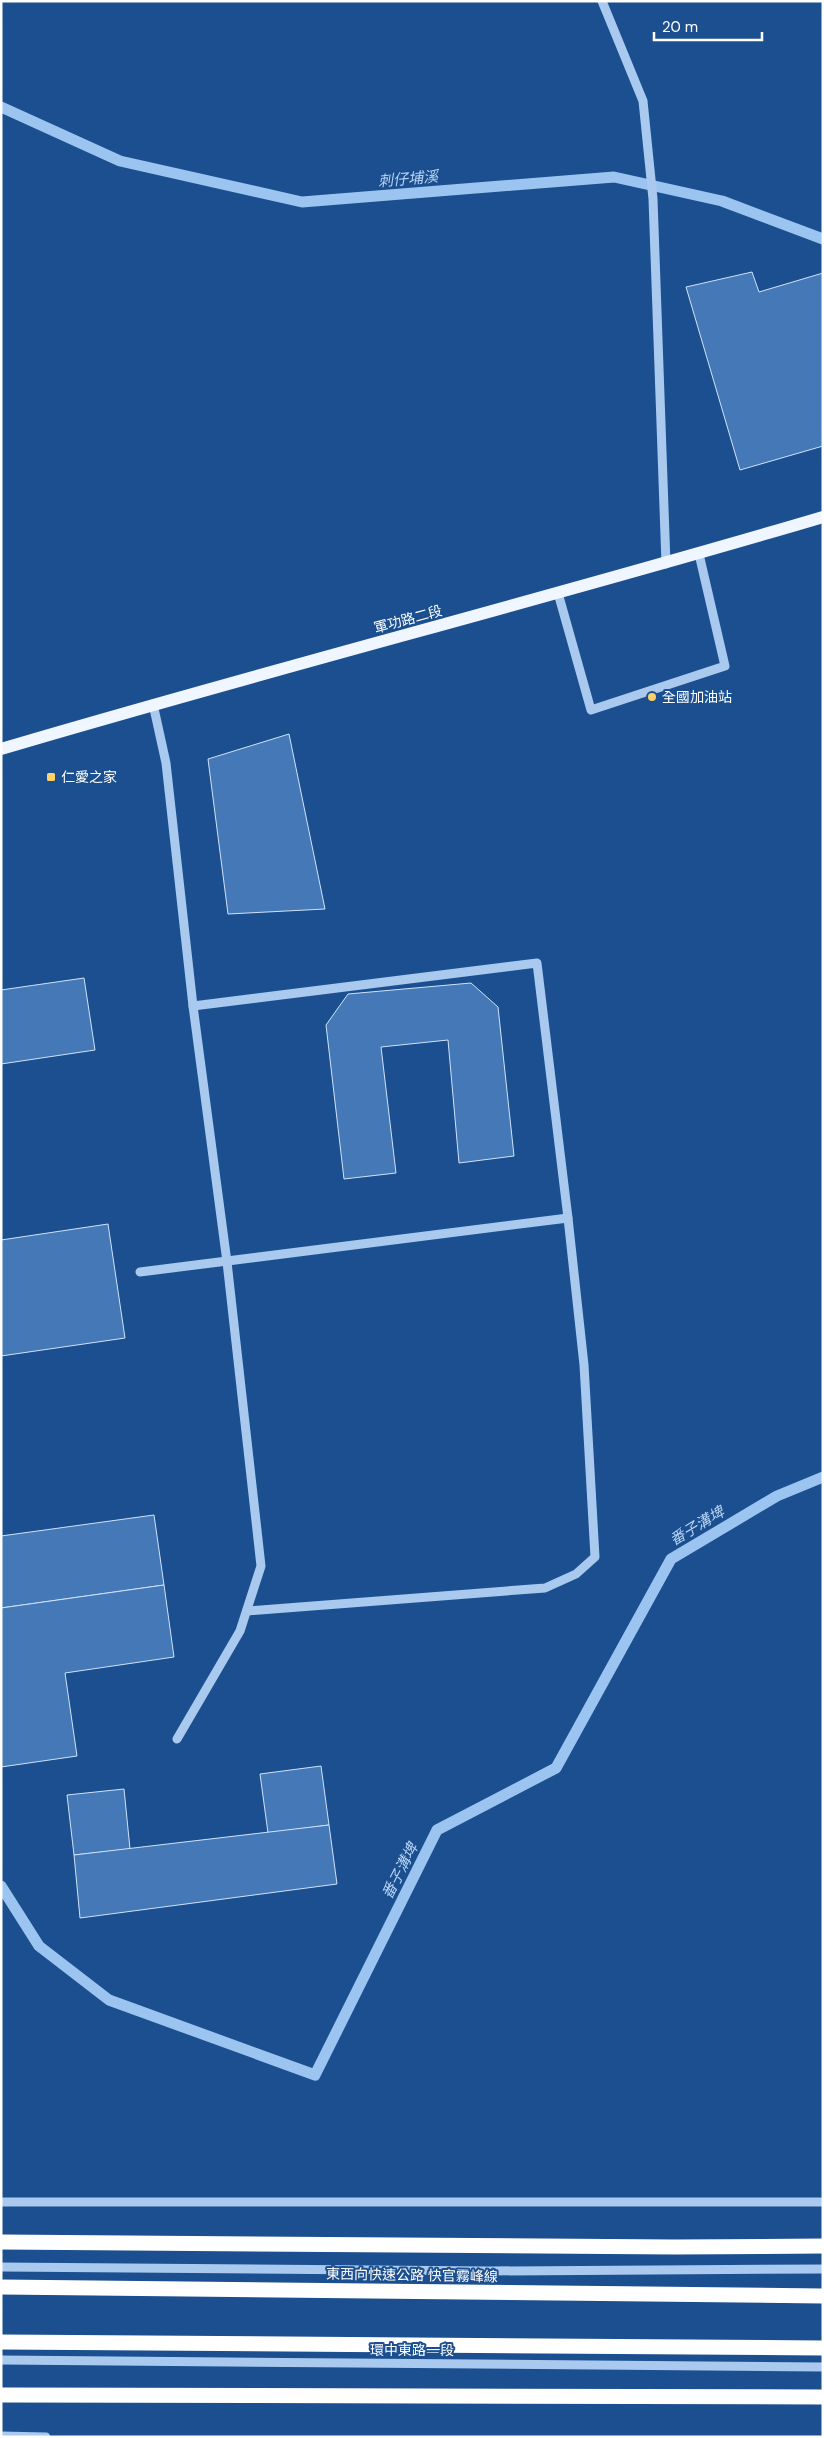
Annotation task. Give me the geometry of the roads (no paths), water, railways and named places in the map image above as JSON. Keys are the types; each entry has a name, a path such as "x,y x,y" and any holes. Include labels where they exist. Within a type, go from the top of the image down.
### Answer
{"highway":[{"path":"1,2242 675,2247 823,2246"},
{"name":"東西向快速公路 快官霧峰線","path":"1,2287 823,2296"},
{"path":"1,2342 823,2348"},
{"path":"1,2395 823,2396"}],"main road":[{"name":"軍功路二段","path":"1,749 153,704 666,564 823,516"}],"street":[{"path":"602,1 643,101 653,198 666,564"},
{"path":"558,593 591,710 725,666 699,554"},
{"path":"153,704 166,763 193,1006 227,1262 261,1566 240,1631 177,1739"},
{"path":"193,1006 537,963 584,1365 595,1557 576,1574 545,1588 247,1611"},
{"path":"140,1272 568,1218"},
{"path":"1,2202 823,2202"},
{"path":"1,2267 489,2271 823,2269"},
{"name":"環中東路一段","path":"1,2360 823,2366"},
{"path":"1,2436 46,2437"}],"waterway":[{"name":"刺仔埔溪","path":"1,107 120,161 302,202 614,177 722,201 823,239"},
{"name":"番子溝埤","path":"1,1886 39,1946 109,2000 315,2075 437,1830 556,1768 671,1559 777,1496 823,1477"}],"place":[{"name":"全國加油站","path":"652,697"},
{"name":"仁愛之家","path":"51,777"}]}
